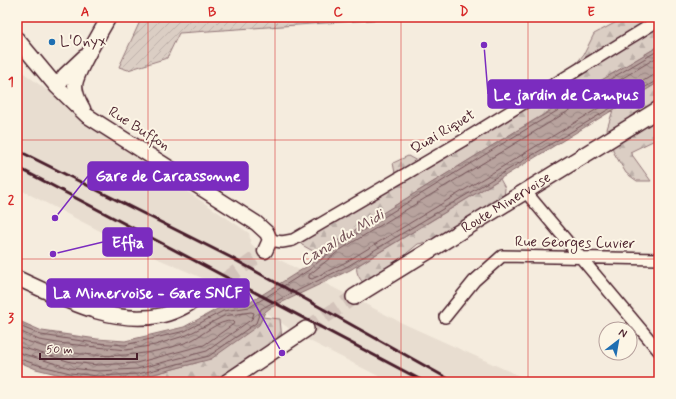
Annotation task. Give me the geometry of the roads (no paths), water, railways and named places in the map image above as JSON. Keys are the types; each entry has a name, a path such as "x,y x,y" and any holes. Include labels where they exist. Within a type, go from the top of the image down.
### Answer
{"main road":[{"name":"Route Minervoise","path":"354,297 659,109"},
{"path":"227,382 306,329"}],"street":[{"name":"Rue Buffon","path":"86,115 79,101 75,85 90,51 109,17"},
{"name":"Quai Riquet","path":"267,246 293,240 462,141 659,20"},
{"path":"17,39 57,87"},
{"name":"Rue Buffon","path":"90,51 65,75 57,87 86,115 256,223 267,233 267,246"},
{"path":"525,191 659,351"},
{"name":"Rue Georges Cuvier","path":"445,317 474,281 502,256 659,259"},
{"path":"17,278 81,305 112,315 130,318 145,318 164,315 188,304 209,291"}],"water":[{"path":"659,46 659,82 350,270 270,308 265,312 259,325 211,359 139,378 97,380 69,377 36,369 17,361 17,320 42,331 97,339 125,341 184,327 221,307 249,303 306,267 334,243 513,133"}],"tunnel":[{"path":"209,291 265,251"},
{"path":"306,329 354,297"}],"railway":[{"path":"17,150 230,257 454,382"},
{"path":"17,167 425,382"}],"place":[{"name":"L'Onyx","path":"52,42"},
{"name":"Le jardin de Campus","path":"484,45"},
{"name":"Gare de Carcassonne","path":"55,218"},
{"name":"Effia","path":"53,254"},
{"name":"La Minervoise - Gare SNCF","path":"282,353"}],"water label":[{"name":"Canal du Midi","path":"342,238"}]}
